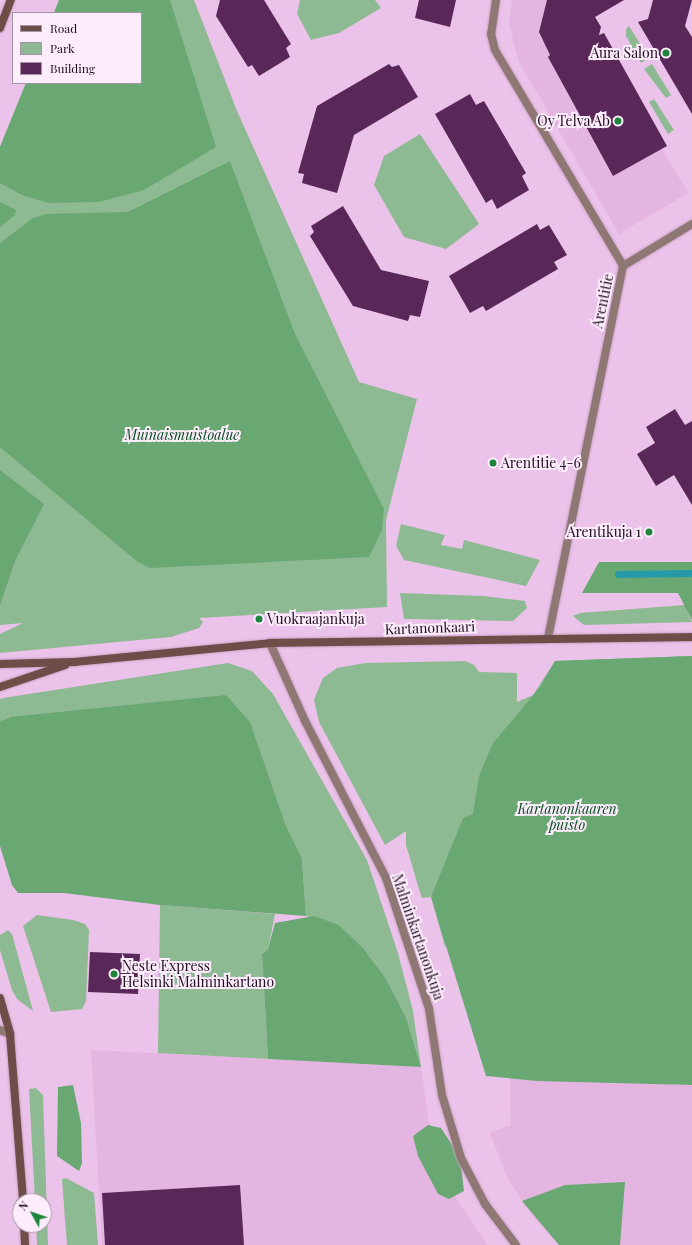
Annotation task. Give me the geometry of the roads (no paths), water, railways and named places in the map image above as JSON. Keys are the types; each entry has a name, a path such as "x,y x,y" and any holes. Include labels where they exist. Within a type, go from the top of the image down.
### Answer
{"street":[{"path":"0,28 11,0"},
{"name":"Arentitie","path":"496,0 490,34 495,50 623,266 548,637"},
{"path":"623,266 692,224"},
{"name":"Kartanonkaari","path":"0,664 74,662 270,643 382,643 548,637 692,637"},
{"name":"Malminkartanonkuja","path":"270,643 306,721 386,878 429,1009 442,1095 461,1158 485,1204 516,1245"},
{"name":"Kartanonkaari","path":"0,688 74,662"},
{"path":"0,998 10,1034 22,1193"},
{"path":"0,1030 10,1034"},
{"path":"0,1036 10,1034"},
{"path":"24,1233 25,1245"}],"waterway":[{"path":"618,574 692,573"}],"place":[{"name":"Aura Salon","path":"666,53"},
{"name":"Oy Telva Ab","path":"618,121"},
{"name":"Arentitie 4-6","path":"493,463"},
{"name":"Arentikuja 1","path":"649,532"},
{"name":"Vuokraajankuja","path":"259,619"},
{"name":"Neste Express Helsinki Malminkartano","path":"114,974"}],"park label":[{"name":"Muinaismuistoalue","path":"182,435"},
{"name":"Kartanonkaaren puisto","path":"567,818"}]}
